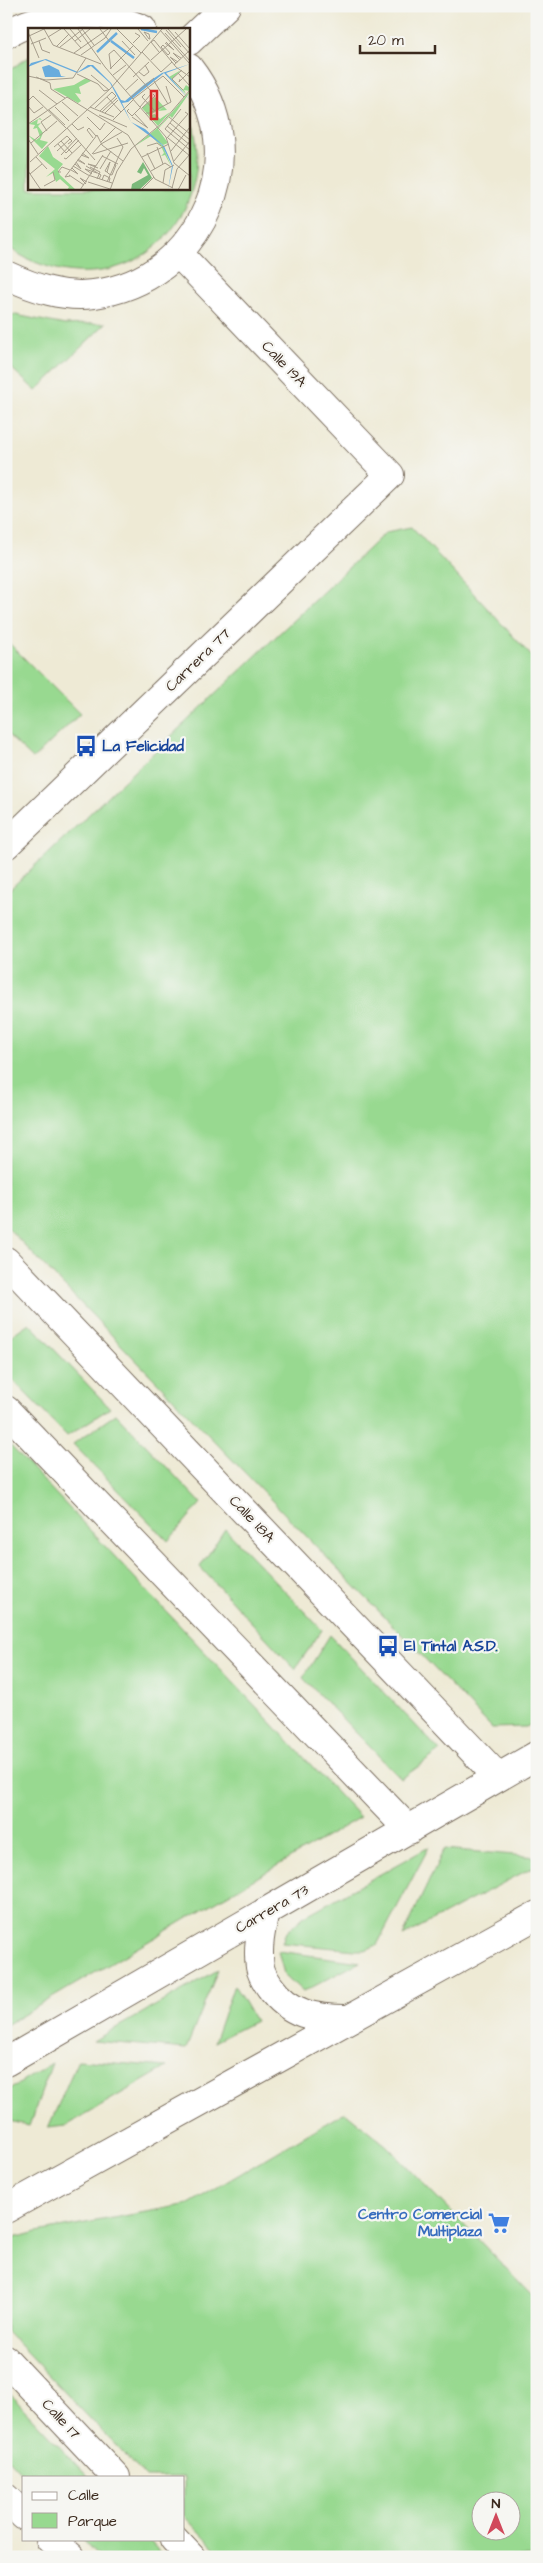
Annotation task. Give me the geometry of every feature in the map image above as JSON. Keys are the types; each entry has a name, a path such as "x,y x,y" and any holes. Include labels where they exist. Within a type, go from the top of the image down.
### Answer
{"main road":[{"path":"190,40 226,6"},
{"path":"10,28 59,15 93,15 139,28"},
{"path":"6,275 30,287 61,294 93,294 125,287 153,273 178,254 201,224 212,198 215,190 220,153 214,116 200,82 190,69"},
{"name":"Calle 19A","path":"178,254 390,475"},
{"name":"Carrera 77","path":"6,845 390,475"},
{"name":"Calle 18A","path":"6,1261 498,1778"},
{"path":"6,1410 409,1830"},
{"name":"Carrera 73","path":"6,2062 537,1755"},
{"path":"265,1912 259,1950 260,1969 277,1996 290,2008 310,2016 346,2019"},
{"path":"6,2209 346,2019 537,1915"},
{"name":"Calle 17","path":"6,2360 115,2476"},
{"path":"6,2498 22,2514"},
{"path":"45,2540 58,2557"},
{"path":"51,2540 71,2557"},
{"path":"175,2540 191,2557"}],"green space":[{"path":"28,58 28,190 190,190 190,117 194,128 197,150 196,171 190,195 181,217 167,235 150,250 131,262 109,269 86,272 61,270 46,266 18,254 6,245 6,72"},
{"path":"6,313 65,325 106,323 36,391 6,363"},
{"path":"412,527 537,662 537,1721 526,1727 492,1728 6,1226 6,893 386,532"},
{"path":"6,640 80,714 33,759 6,733"},
{"path":"29,1323 110,1408 67,1436 6,1373 6,1339"},
{"path":"116,1414 201,1503 168,1541 73,1444"},
{"path":"6,1441 360,1817 6,2025"},
{"path":"225,1529 322,1630 295,1669 200,1567"},
{"path":"330,1635 440,1751 401,1779 303,1678"},
{"path":"429,1847 377,1945 365,1950 355,1950 282,1943 285,1934 303,1917"},
{"path":"444,1849 537,1857 537,1865 403,1936"},
{"path":"278,1951 360,1962 303,1992 284,1974"},
{"path":"218,1970 186,2049 93,2041"},
{"path":"234,1985 255,2021 214,2042"},
{"path":"78,2060 167,2067 65,2126 48,2128"},
{"path":"52,2063 29,2126 6,2120 6,2092"},
{"path":"345,2112 387,2146 537,2300 537,2557 223,2557 185,2517 185,2476 145,2476 6,2331 6,2240 37,2232 189,2204"},
{"path":"6,2390 87,2476 24,2476 6,2457"},
{"path":"84,2540 149,2540 164,2557 100,2557"}],"place":[{"name":"La Felicidad","path":"86,746"},
{"name":"El Tintal A.S.D.","path":"388,1646"},
{"name":"Centro Comercial Multiplaza","path":"499,2223"}]}
